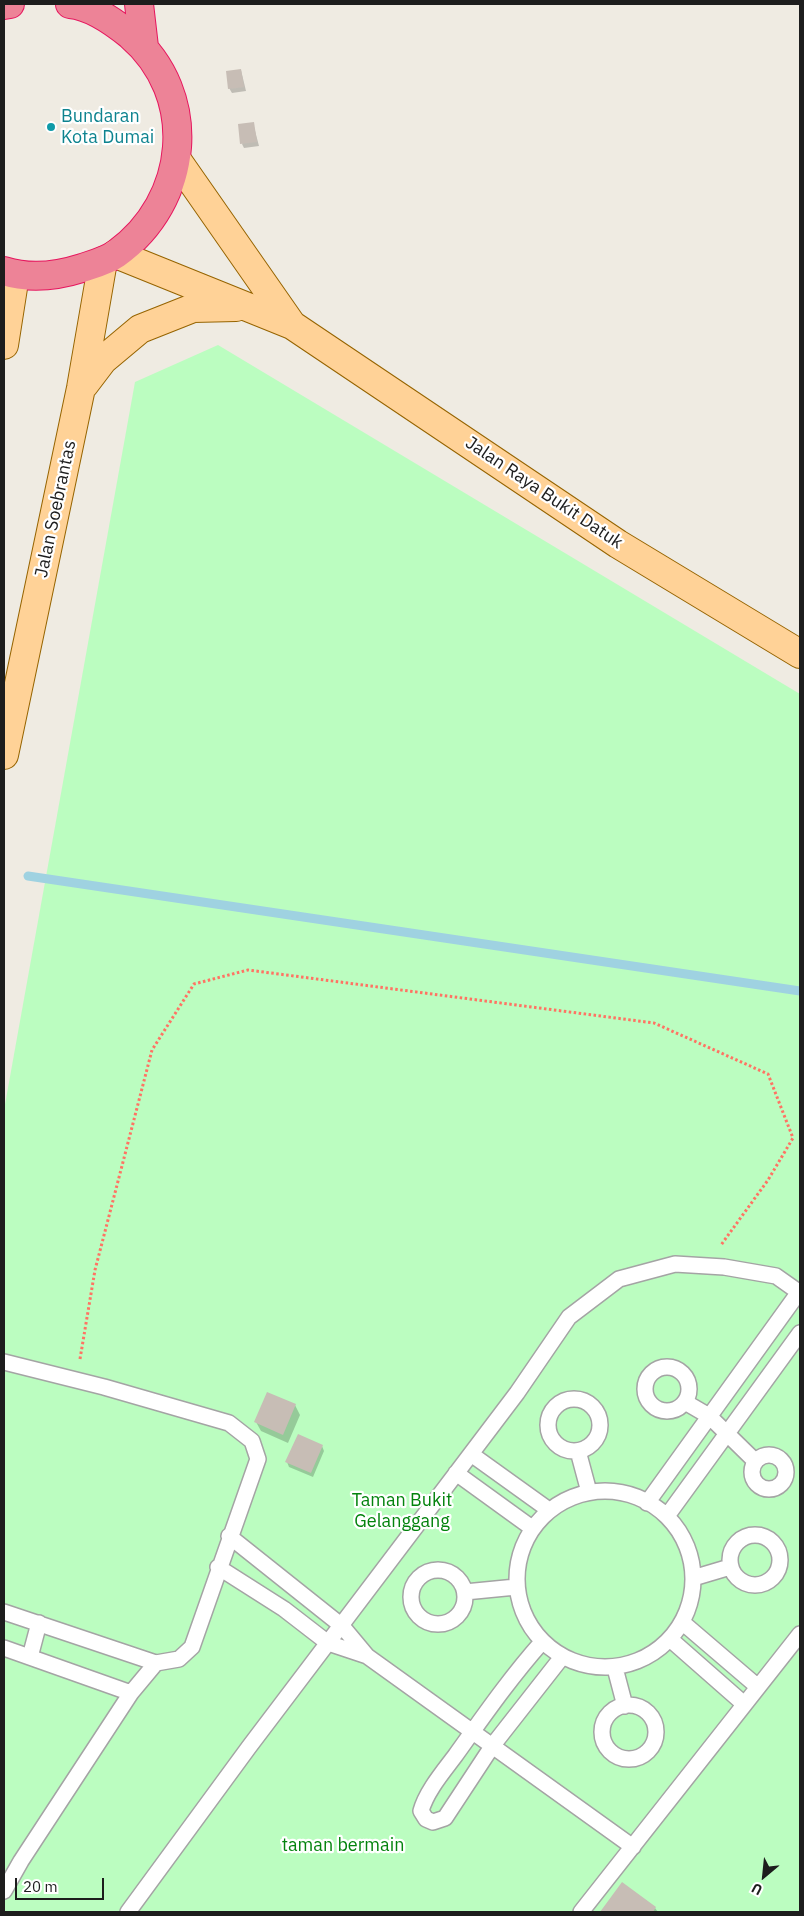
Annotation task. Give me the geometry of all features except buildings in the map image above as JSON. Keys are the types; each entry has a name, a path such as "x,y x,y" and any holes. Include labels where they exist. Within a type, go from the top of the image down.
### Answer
{"highway":[{"path":"4,5 10,4"},
{"path":"9,273 60,275 110,258 145,229 166,197 177,160 177,120 166,81 144,47 113,21 70,4"},
{"path":"139,4 144,47"}],"main road":[{"name":"Jalan Raya Bukit Datuk","path":"177,160 292,325"},
{"name":"Jalan Raya Bukit Datuk","path":"110,258 292,325 618,544 800,654"},
{"name":"Jalan Soebrantas","path":"4,755 110,258"},
{"path":"4,345 9,273"},
{"path":"81,388 103,360 140,329 193,308 247,307"}],"lane":[{"path":"128,1912 539,1363 569,1317 619,1279 675,1264 706,1266 776,1276 799,1292 647,1503"},
{"path":"667,1516 800,1333"},
{"path":"4,1362 229,1422 252,1441 258,1459 218,1567 192,1646 180,1659 156,1663 4,1612"},
{"path":"685,1402 709,1416 755,1461"},
{"path":"578,1451 589,1492"},
{"path":"471,1454 549,1510"},
{"path":"456,1473 532,1528"},
{"path":"611,1491 632,1496 647,1503 667,1516 685,1543 690,1556 693,1578 691,1601 682,1622 670,1639 654,1653 635,1662 615,1668 596,1668 562,1656 542,1642 529,1626 520,1607 516,1587 517,1566 522,1546 532,1528 549,1510 561,1502 589,1492 611,1491"},
{"path":"229,1536 342,1626 367,1656 494,1745 633,1847"},
{"path":"218,1567 284,1609 328,1643 367,1656"},
{"path":"693,1578 730,1567"},
{"path":"465,1592 516,1587"},
{"path":"682,1622 758,1687"},
{"path":"30,1657 39,1623"},
{"path":"581,1912 800,1634"},
{"path":"670,1639 744,1704"},
{"path":"542,1642 473,1730 423,1805 421,1812 426,1819 434,1822 445,1818 494,1745 562,1656"},
{"path":"4,1648 131,1694"},
{"path":"4,1891 20,1861 131,1694 156,1663"},
{"path":"615,1668 625,1706"}],"path":[{"path":"76,1380 94,1270 152,1050 194,984 248,970 654,1023 768,1074 793,1138 768,1180 706,1266"}],"green space":[{"name":"Taman Bukit Gelanggang","path":"218,345 800,694 800,1912 4,1912 4,1110 135,382"}],"waterway":[{"path":"28,876 800,991"}],"place":[{"name":"Bundaran Kota Dumai","path":"51,127"}],"park label":[{"name":"taman bermain","path":"343,1846"}]}
